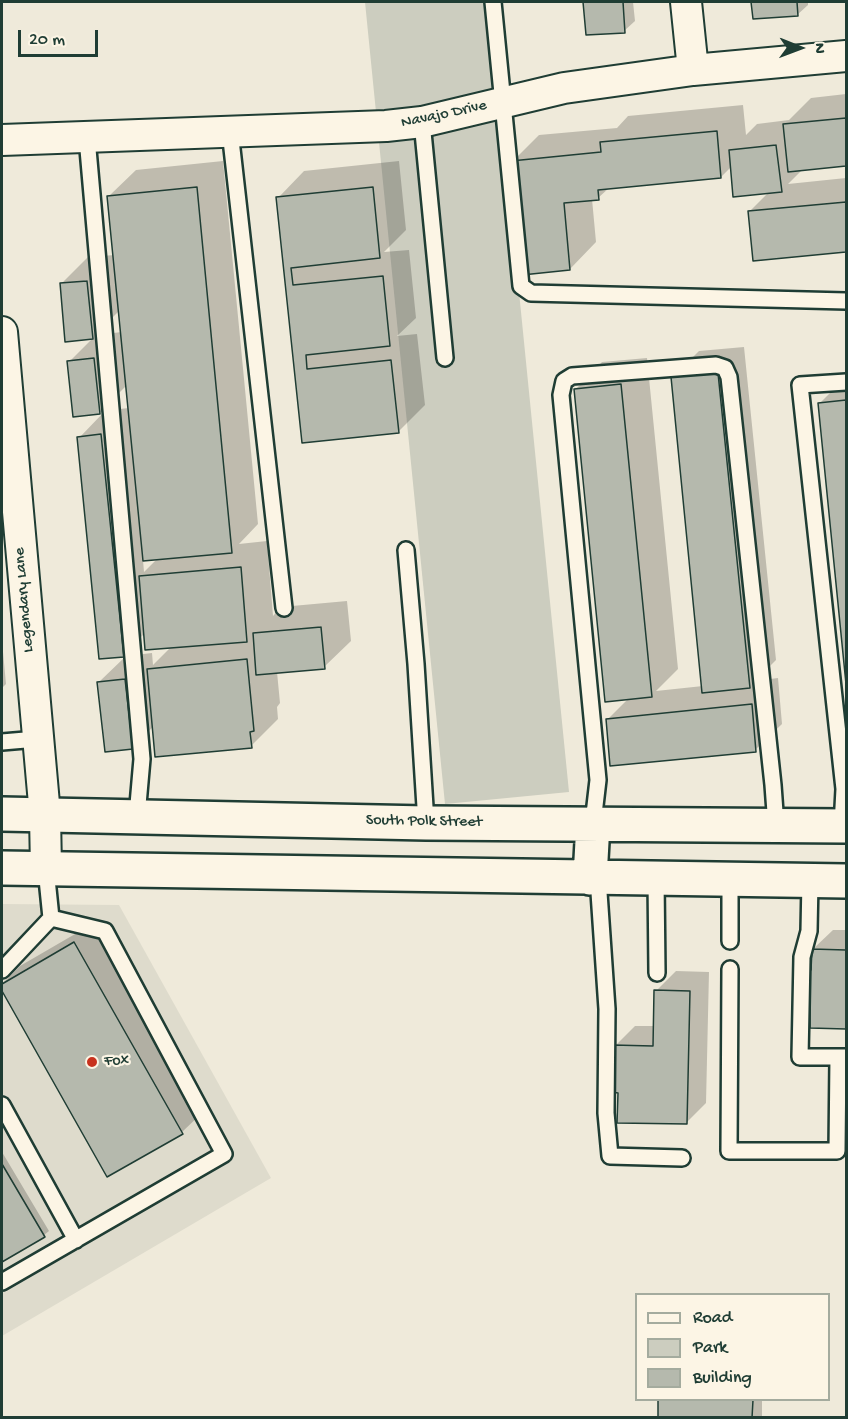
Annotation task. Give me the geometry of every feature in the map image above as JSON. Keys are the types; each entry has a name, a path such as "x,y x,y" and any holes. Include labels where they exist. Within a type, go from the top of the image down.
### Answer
{"main road":[{"name":"South Polk Street","path":"2,814 426,823 844,826"},
{"path":"594,824 594,878"},
{"path":"2,868 846,881"}],"street":[{"path":"686,2 693,70"},
{"name":"Navajo Drive","path":"2,140 386,126 422,122 564,87 693,70 846,57"},
{"name":"Legendary Lane","path":"2,332 45,815 46,869"}],"lane":[{"path":"493,2 521,286 531,293 846,301"},
{"path":"422,122 445,358"},
{"path":"230,131 284,608"},
{"path":"87,138 142,759 137,816"},
{"path":"594,824 598,780 561,395 564,381 572,376 716,365 725,368 729,377 776,825"},
{"path":"844,826 844,789 800,385 846,382"},
{"path":"406,550 426,823"},
{"path":"2,742 37,739"},
{"path":"2,969 51,918 46,869"},
{"path":"594,878 608,1009 606,1113 610,1156 682,1158"},
{"path":"656,879 657,973"},
{"path":"730,880 730,941"},
{"path":"730,969 729,1151 837,1151 842,1057 800,1057 802,957 809,931 810,881"},
{"path":"2,1282 224,1154 105,931 51,918"},
{"path":"2,1105 76,1240"}],"shaded area":[{"path":"2,904 119,905 271,1178 2,1336"}],"green space":[{"path":"365,2 490,2 569,792 445,804"}],"building":[{"path":"583,2 623,2 625,33 586,35"},
{"path":"751,2 797,2 798,16 753,19"},
{"path":"846,118 846,166 788,172 783,124"},
{"path":"717,131 721,178 598,190 599,200 564,203 570,270 522,275 511,161 601,152 600,142"},
{"path":"776,145 782,192 733,197 729,150"},
{"path":"197,187 232,553 143,561 107,196"},
{"path":"373,187 380,258 291,268 293,285 383,276 390,346 306,355 307,369 391,360 399,433 302,443 276,197"},
{"path":"846,202 846,252 753,261 748,211"},
{"path":"87,281 93,339 65,342 60,283"},
{"path":"94,358 100,414 73,417 67,361"},
{"path":"718,373 750,688 702,693 671,377"},
{"path":"621,384 652,697 605,702 574,389"},
{"path":"846,400 846,684 818,403"},
{"path":"101,434 124,657 99,659 77,437"},
{"path":"241,567 247,642 145,650 139,576"},
{"path":"321,627 325,669 256,675 253,633"},
{"path":"247,659 254,731 250,732 252,748 155,757 147,669"},
{"path":"125,679 133,749 105,752 97,682"},
{"path":"752,704 756,752 610,766 606,719"},
{"name":"Fox","path":"74,942 183,1134 107,1177 2,991 2,984"},
{"path":"812,949 846,950 846,1029 810,1028 810,1008 805,1008 806,970 811,970"},
{"path":"654,990 690,991 687,1124 617,1123 618,1093 612,1092 613,1045 653,1046"},
{"path":"2,1164 45,1237 2,1262"},
{"path":"658,1401 753,1401 752,1418 658,1418"}],"place":[{"name":"Fox","path":"92,1062"}]}
